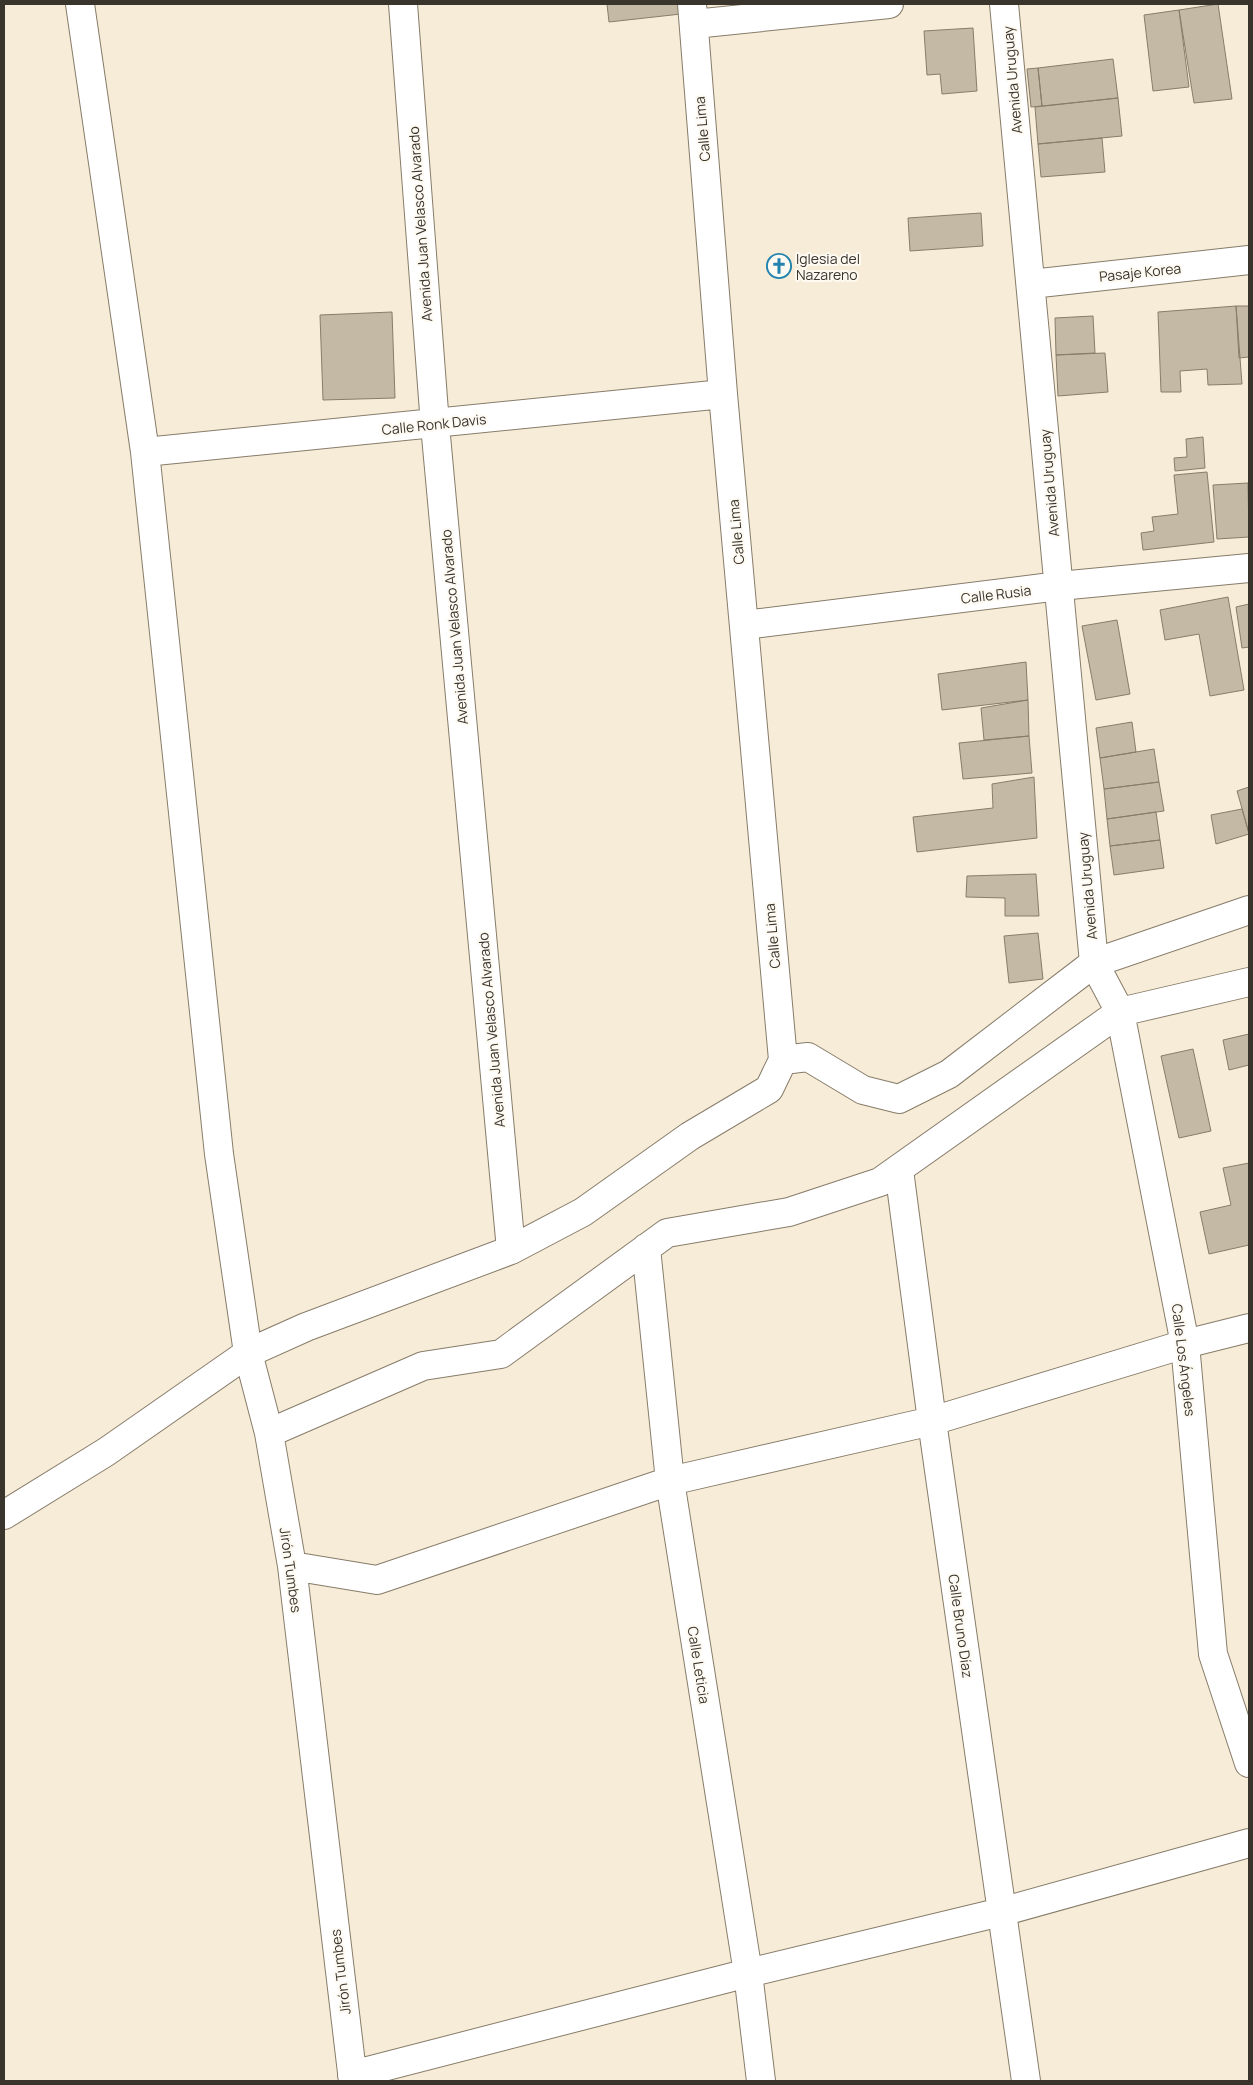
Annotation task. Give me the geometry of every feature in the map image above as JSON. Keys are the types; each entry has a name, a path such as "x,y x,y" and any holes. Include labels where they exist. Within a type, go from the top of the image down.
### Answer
{"street":[{"name":"Jirón Tumbes","path":"80,4 145,452 218,1144 248,1353 270,1433 292,1566 352,2078"},
{"name":"Avenida Juan Velasco Alvarado","path":"403,4 435,425 511,1250"},
{"path":"693,14 889,4"},
{"name":"Avenida Uruguay","path":"1004,4 1094,963"},
{"name":"Calle Lima","path":"693,14 723,394 783,1060"},
{"name":"Pasaje Korea","path":"1031,284 1249,260"},
{"name":"Calle Ronk Davis","path":"145,452 435,425 723,394"},
{"name":"Calle Rusia","path":"744,625 1058,586 1249,568"},
{"path":"4,1515 106,1452 248,1353 306,1327 511,1250 584,1212 690,1136 769,1089 783,1060 808,1057 863,1090 899,1099 949,1074 1094,963 1249,910"},
{"name":"Calle Los Ángeles","path":"1094,963 1120,1012 1185,1344 1214,1654 1249,1763"},
{"path":"270,1433 423,1366 501,1354 667,1233 789,1212 880,1182 1120,1012 1249,982"},
{"name":"Calle Bruno Díaz","path":"899,1170 932,1420 1026,2081"},
{"name":"Calle Leticia","path":"646,1248 670,1481 748,1973 761,2081"},
{"path":"292,1566 377,1580 670,1481 932,1420 1185,1344 1249,1328"},
{"path":"352,2078 748,1973 1001,1912 1249,1843"}],"building":[{"path":"607,4 679,4 681,14 609,22"},
{"path":"1218,4 1232,99 1194,103 1179,10"},
{"path":"1179,10 1189,87 1153,91 1144,15"},
{"path":"973,28 977,91 942,94 940,74 927,75 924,31"},
{"path":"1113,59 1118,98 1042,106 1038,68"},
{"path":"1038,68 1042,106 1031,107 1027,69"},
{"path":"1118,98 1122,136 1038,144 1035,107"},
{"path":"1102,138 1105,172 1041,177 1038,144"},
{"path":"981,213 983,246 910,251 908,218"},
{"path":"1236,306 1242,384 1208,385 1207,369 1180,371 1181,392 1161,392 1158,312"},
{"path":"1236,306 1249,306 1249,357 1239,358"},
{"path":"392,312 395,398 323,400 320,315"},
{"path":"1093,316 1095,353 1056,355 1055,318"},
{"path":"1105,353 1108,392 1058,396 1056,355"},
{"path":"1203,437 1205,468 1175,471 1174,458 1187,457 1186,439"},
{"path":"1207,472 1214,542 1143,550 1141,533 1154,531 1152,517 1178,514 1174,475"},
{"path":"1248,483 1249,537 1217,539 1213,485"},
{"path":"1228,597 1244,690 1210,696 1199,634 1165,640 1160,610"},
{"path":"1249,604 1249,647 1242,648 1236,607"},
{"path":"1117,620 1130,694 1096,700 1082,626"},
{"path":"1026,662 1028,700 942,710 938,674"},
{"path":"1028,700 1029,736 984,740 981,708"},
{"path":"1132,722 1136,752 1100,758 1096,728"},
{"path":"1029,736 1032,773 963,779 959,743"},
{"path":"1154,749 1159,782 1104,789 1100,758"},
{"path":"1034,777 1037,838 917,852 913,817 993,808 992,784"},
{"path":"1159,782 1164,811 1107,819 1104,789"},
{"path":"1249,787 1249,833 1237,791"},
{"path":"1242,809 1249,834 1216,844 1211,815"},
{"path":"1156,812 1160,840 1110,846 1107,819"},
{"path":"1160,840 1164,868 1114,875 1110,846"},
{"path":"1036,874 1039,916 1005,916 1005,898 966,897 967,876"},
{"path":"1038,933 1043,979 1009,983 1004,936"},
{"path":"1249,1034 1249,1065 1229,1070 1223,1040"},
{"path":"1193,1049 1211,1131 1179,1138 1161,1056"},
{"path":"1249,1163 1249,1245 1209,1254 1200,1212 1231,1205 1223,1168"}],"place":[{"name":"Iglesia del Nazareno","path":"779,266"}]}
